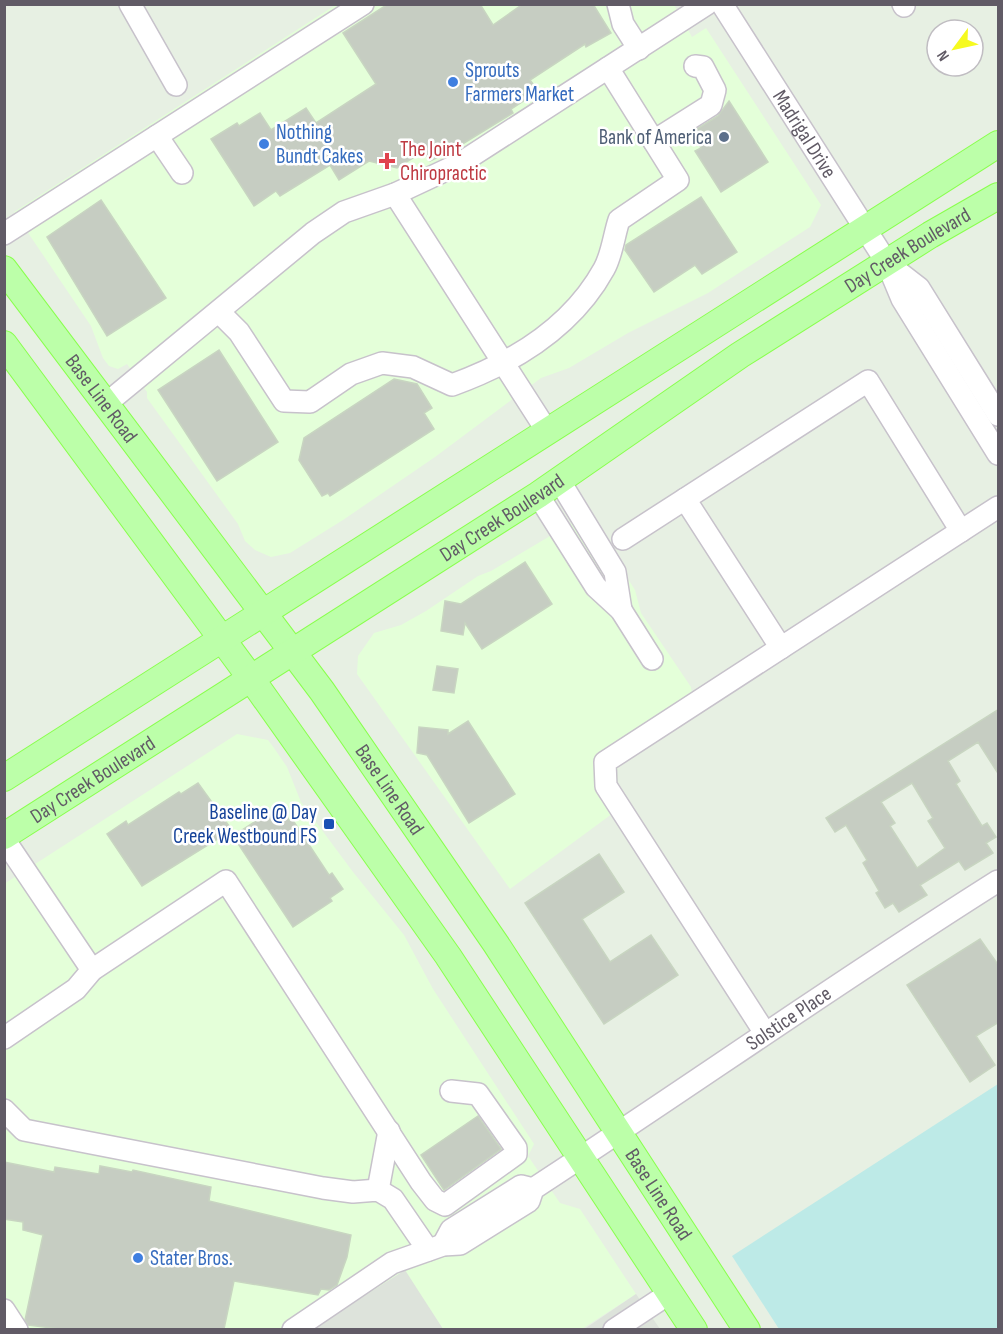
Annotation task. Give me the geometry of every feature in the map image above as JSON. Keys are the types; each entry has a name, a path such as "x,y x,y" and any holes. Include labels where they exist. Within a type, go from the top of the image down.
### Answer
{"main road":[{"name":"Day Creek Boulevard","path":"4,778 999,144"},
{"name":"Day Creek Boulevard","path":"4,838 250,677 548,488 740,355 930,235 999,196"},
{"name":"Base Line Road","path":"4,269 292,651 465,898 747,1329"},
{"path":"4,344 250,677 448,956 694,1329"}],"street":[{"path":"130,4 176,85"},
{"path":"4,234 363,4"},
{"path":"618,4 623,24 639,49"},
{"path":"107,404 313,234 344,212 395,194 459,164 707,4"},
{"name":"Madrigal Drive","path":"722,4 887,264"},
{"path":"654,141 711,105 715,90 704,67 695,66"},
{"path":"219,312 239,332 284,401 310,402 351,374 382,363 413,367 452,385 482,374 541,341 580,304 605,267 619,220 678,180 608,68"},
{"path":"157,136 182,173"},
{"path":"395,194 547,431"},
{"path":"887,264 919,288 999,415"},
{"path":"887,264 902,299 999,454"},
{"path":"623,539 868,381 961,531"},
{"path":"548,488 596,588 621,610 652,659"},
{"path":"685,500 781,648"},
{"path":"765,1033 606,786 605,762 999,507"},
{"path":"4,838 92,970"},
{"path":"4,1038 76,989 92,970 226,881 435,1200 445,1204 515,1157 516,1148 478,1094 451,1091"},
{"name":"Solstice Place","path":"436,1247 451,1230 521,1186 533,1189 620,1133 765,1033 999,881"},
{"path":"4,1110 24,1130 324,1188 353,1192 378,1190 393,1199 436,1247 392,1263 293,1329"},
{"path":"378,1190 389,1131"},
{"path":"614,1329 670,1293"},
{"path":"4,1310 17,1329"}],"shaded area":[{"path":"337,4 674,5 692,37 706,28 821,205 810,227 708,293 628,333 569,368 541,378 435,457 343,520 290,553 271,557 255,550 245,541 238,524 147,398 147,392 127,364 118,369 109,366 103,358 91,326 14,212"},
{"path":"587,514 635,590 641,613 691,687 695,713 621,760 617,771 620,808 510,889 357,674 358,656 374,633 401,625 478,576 491,571"},
{"path":"237,734 268,740 274,748 287,767 301,802 404,935 433,989 534,1144 528,1156 560,1203 580,1209 636,1294 582,1329 443,1329 404,1271 313,1329 4,1328 4,884"},
{"path":"998,1084 998,1329 779,1329 732,1256"},
{"path":"405,1270 443,1329 313,1329"},
{"path":"636,1294 660,1329 583,1330"}],"building":[{"path":"388,4 480,4 493,25 523,4 593,4 611,33 586,47 585,44 530,80 533,84 523,90 528,98 511,109 513,113 451,151 430,161 424,151 397,168 369,161 339,180 330,165 280,196 276,191 254,206 211,139 237,123 239,126 260,113 271,130 306,108 316,123 376,84 343,33"},
{"name":"Bank of America","path":"729,101 768,162 721,192 695,151 701,148 692,132 718,116"},
{"path":"701,197 737,252 702,274 695,265 654,292 625,250 626,245"},
{"path":"101,200 166,298 107,336 47,237"},
{"path":"219,350 278,442 217,481 158,390"},
{"path":"394,379 417,384 432,408 424,413 434,429 330,496 328,493 322,496 299,460 304,438"},
{"path":"525,562 552,604 482,649 465,623 463,635 441,631 445,601 461,604"},
{"path":"437,666 458,669 454,693 433,690"},
{"path":"999,709 999,775 978,742 948,761 960,781 956,784 982,826 987,823 996,837 986,843 993,853 965,870 959,861 920,885 927,895 899,912 893,903 885,908 876,893 879,891 863,863 867,860 846,825 835,832 826,818","holes":["912,783 933,818 928,821 945,848 917,868 890,826 895,823 881,802"]},
{"path":"468,721 515,794 469,823 427,755 417,753 419,727 448,730 448,734"},
{"path":"198,783 232,830 142,886 107,834 126,821 128,825 179,792 181,794"},
{"path":"281,808 289,820 292,819 329,875 332,873 343,889 330,898 332,901 293,927 233,836 265,815 266,818"},
{"path":"599,854 624,892 582,919 610,962 651,935 678,975 604,1024 525,903"},
{"path":"980,939 999,966 999,1022 976,1036 995,1065 970,1082 907,985"},
{"path":"478,1116 501,1149 444,1190 421,1155"},
{"name":"Stater Bros.","path":"4,1162 54,1172 55,1167 99,1174 100,1166 132,1172 133,1170 211,1187 209,1201 351,1235 347,1257 337,1285 329,1290 321,1289 318,1295 234,1281 224,1329 60,1329 28,1325 25,1320 43,1235 23,1230 23,1222 4,1219"}],"place":[{"name":"Sprouts Farmers Market","path":"453,82"},
{"name":"Bank of America","path":"724,137"},
{"name":"Nothing Bundt Cakes","path":"264,144"},
{"name":"The Joint Chiropractic","path":"387,161"},
{"name":"Baseline @ Day Creek Westbound FS","path":"329,824"},
{"name":"Stater Bros.","path":"138,1258"}]}
